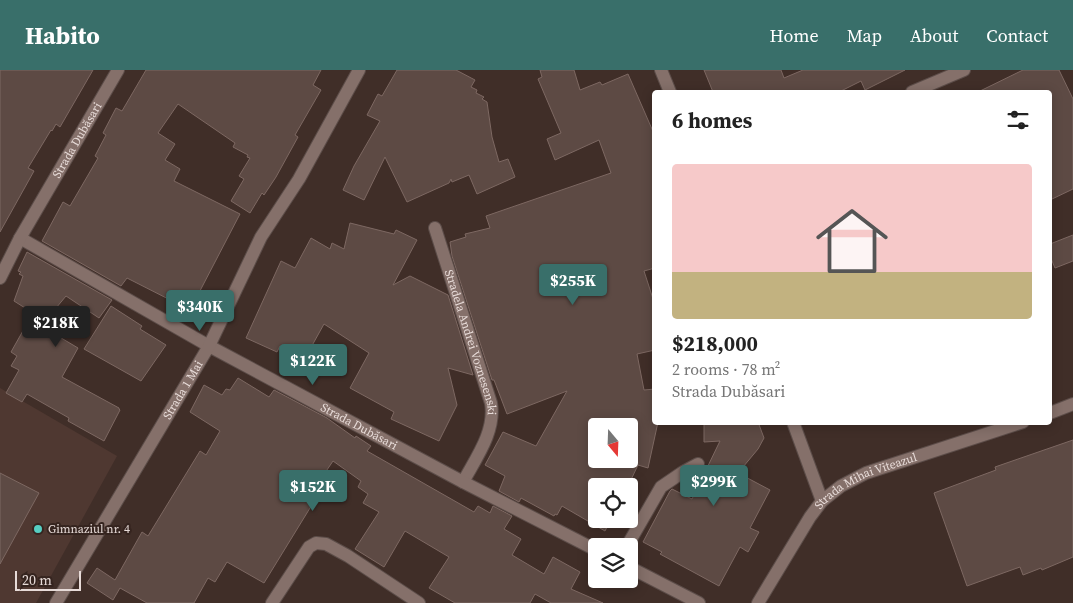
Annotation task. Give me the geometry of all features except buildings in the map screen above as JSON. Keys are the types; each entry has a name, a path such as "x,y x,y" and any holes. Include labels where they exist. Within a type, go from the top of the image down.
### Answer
{"street":[{"name":"Strada Dubăsari","path":"0,278 20,238 118,70"},
{"name":"Strada 1 Mai","path":"56,603 209,346 261,236 299,179 359,70"},
{"path":"661,70 669,90"},
{"path":"917,90 964,70"},
{"name":"Stradela Andrei Voznesenski","path":"435,228 491,403 493,415 482,446 463,482"},
{"name":"Strada Dubăsari","path":"20,238 209,346 463,482 588,546"},
{"path":"1052,412 1073,404"},
{"path":"795,425 822,500"},
{"name":"Strada Mihai Viteazul","path":"758,603 822,500 841,486 866,473 1014,425"},
{"path":"632,538 661,487 698,464"},
{"path":"272,603 308,547 316,543 326,544 348,556 418,603"},
{"path":"638,572 698,603"}],"shaded area":[{"name":"Gimnaziul nr. 4","path":"0,388 117,456 36,603 0,603"}],"place":[{"name":"Gimnaziul nr. 4","path":"38,529"}]}
